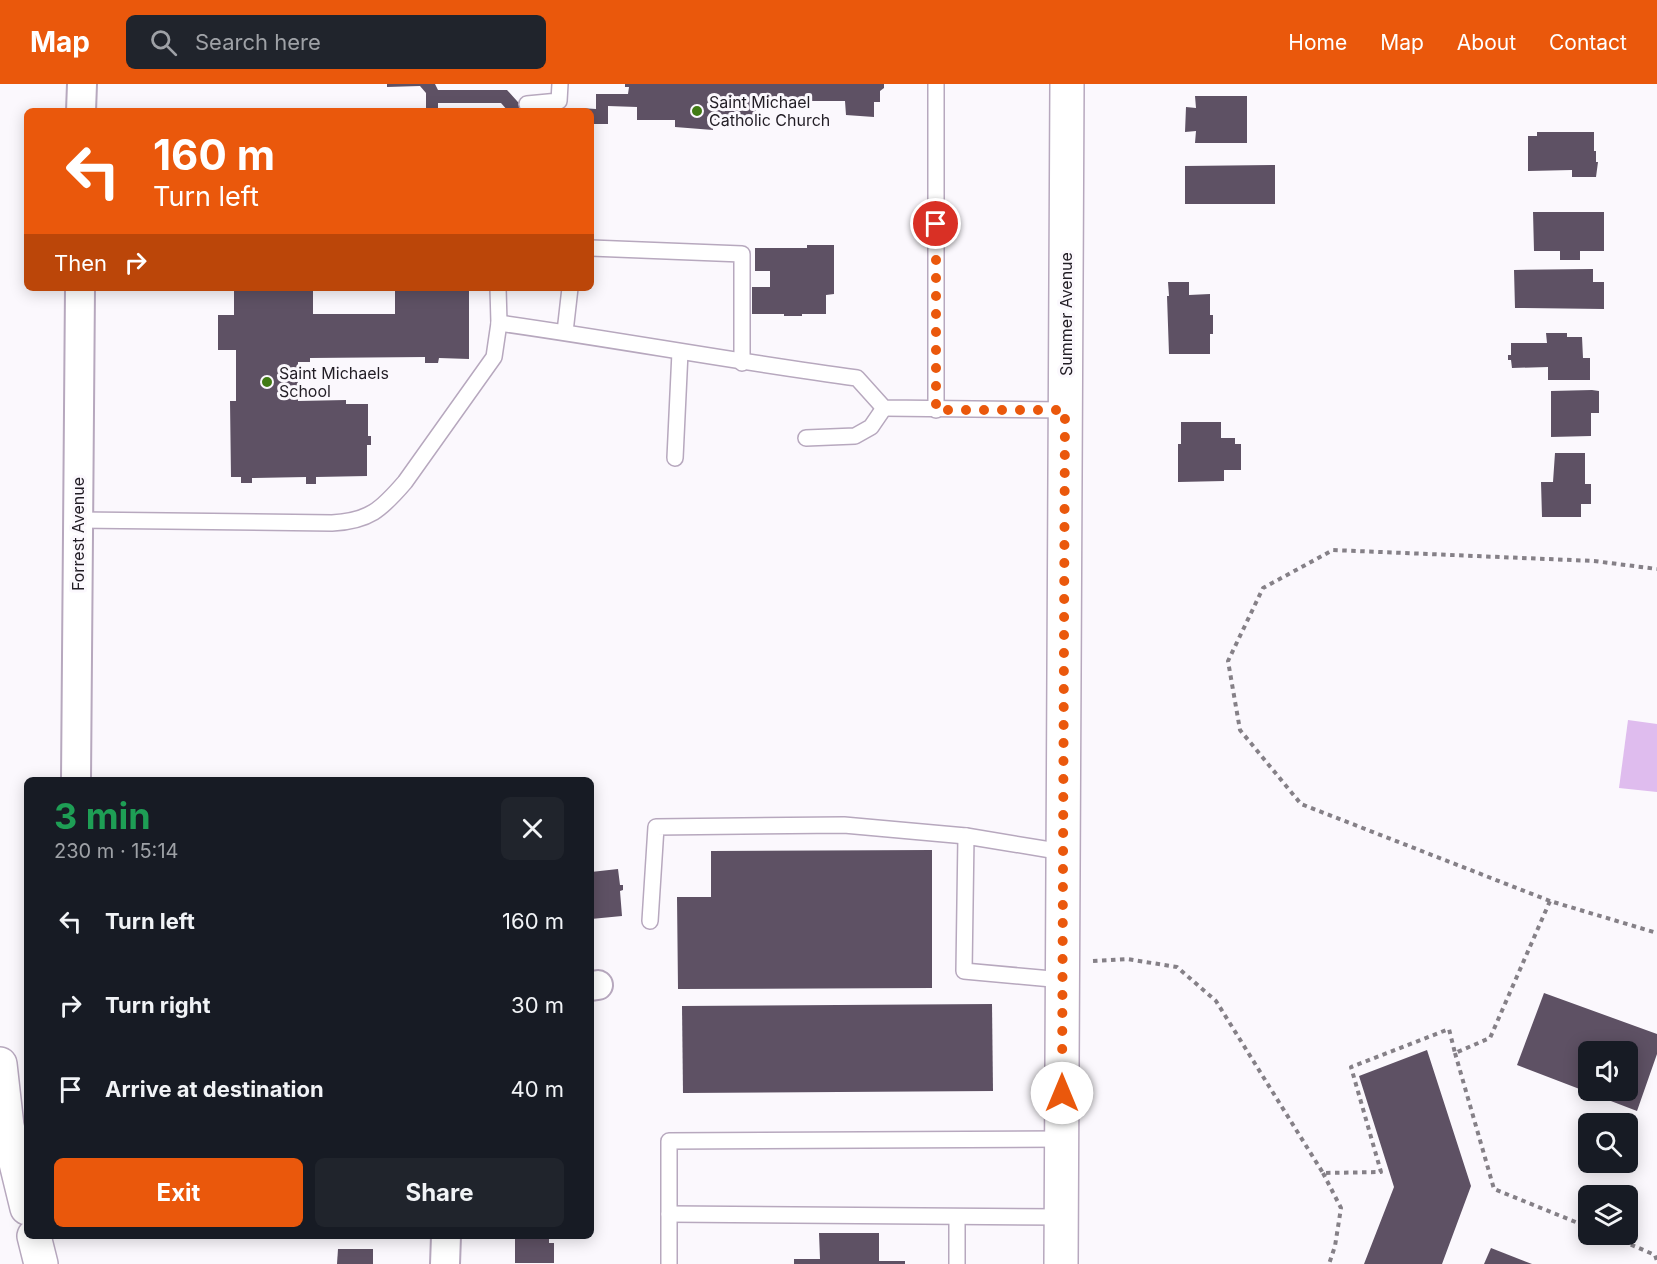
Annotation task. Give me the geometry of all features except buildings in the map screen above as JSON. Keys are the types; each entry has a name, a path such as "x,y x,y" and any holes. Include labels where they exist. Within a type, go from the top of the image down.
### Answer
{"main road":[{"name":"Summer Avenue","path":"1061,1264 1067,84"},
{"path":"0,1064 7,1126 24,1196"},
{"path":"35,1239 41,1264"}],"street":[{"path":"81,108 82,84"},
{"name":"Forrest Avenue","path":"76,777 80,291"},
{"path":"445,1264 446,1239"}],"lane":[{"path":"527,105 559,100 560,84"},
{"path":"936,84 936,410"},
{"path":"594,248 742,254 742,363"},
{"path":"78,520 332,523 354,522 373,513 388,501 405,482 494,357 499,323 498,291"},
{"path":"565,332 570,291"},
{"path":"499,323 565,332 742,363 857,378 884,408 1065,410"},
{"path":"675,458 680,352"},
{"path":"806,438 855,436 871,427 884,408"},
{"path":"650,921 656,827 844,825 966,836 1063,852"},
{"path":"966,836 964,971 1013,974 1063,971"},
{"path":"669,1264 669,1141 1062,1139"},
{"path":"669,1214 1062,1217"},
{"path":"957,1217 957,1264"}],"path":[{"path":"1657,569 1594,561 1333,550 1263,588 1228,661 1240,730 1301,804 1550,901 1657,933"},
{"path":"1455,1053 1490,1038 1550,901"},
{"path":"1063,971 1127,959 1177,967 1216,1001 1323,1173 1341,1208 1335,1246 1329,1264"},
{"path":"1323,1173 1381,1172 1351,1067 1449,1029 1494,1189 1578,1223"},
{"path":"1632,1245 1655,1255 1657,1261"}],"shaded area":[{"path":"1628,720 1657,724 1657,792 1619,788"}],"place":[{"name":"Saint Michael Catholic Church","path":"697,111"},
{"name":"Saint Michaels School","path":"267,382"}],"route":[{"path":"936,224 936,410 1016,408 1065,410 1062,1093"}]}
